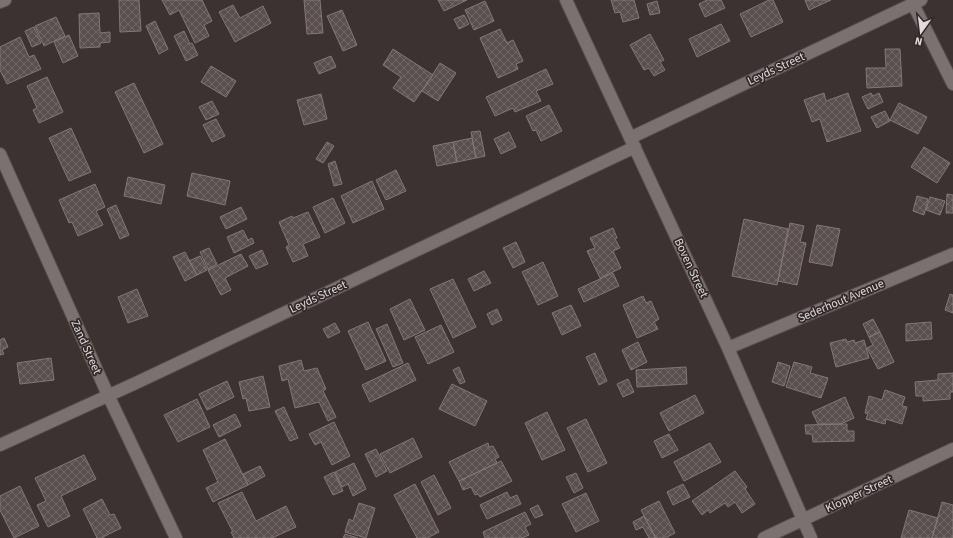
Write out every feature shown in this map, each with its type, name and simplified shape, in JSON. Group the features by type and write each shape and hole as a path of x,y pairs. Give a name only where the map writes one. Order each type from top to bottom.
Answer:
{"street":[{"path":"0,2 5,0"},
{"name":"Boven Street","path":"566,0 728,348 811,538"},
{"path":"917,2 953,84"},
{"name":"Leyds Street","path":"0,445 108,395 633,143 917,2"},
{"name":"Zand Street","path":"0,154 108,395 176,538"},
{"name":"Sederhout Avenue","path":"728,348 953,254"},
{"name":"Klopper Street","path":"764,538 953,449"}],"building":[{"path":"119,0 139,0 141,31 120,32"},
{"path":"162,0 202,0 212,21 204,25 209,36 195,43 179,10 170,15"},
{"path":"304,0 320,0 323,33 307,34"},
{"path":"438,0 467,0 444,11"},
{"path":"611,0 634,0 639,18 623,22 620,12 615,13"},
{"path":"707,0 721,0 725,8 705,17 699,4"},
{"path":"769,0 773,0 783,22 751,37 740,14"},
{"path":"805,0 831,0 809,10"},
{"path":"485,1 494,21 474,30 465,10"},
{"path":"657,1 660,13 650,15 647,4"},
{"path":"233,5 240,18 263,6 271,23 235,42 219,12"},
{"path":"342,10 357,45 343,51 327,16"},
{"path":"99,13 100,33 110,32 110,42 100,43 100,47 80,48 79,14"},
{"path":"464,15 469,24 459,29 454,19"},
{"path":"56,17 65,36 44,46 35,26"},
{"path":"155,21 168,49 159,54 146,26"},
{"path":"721,24 730,41 697,57 689,39"},
{"path":"34,27 41,43 32,47 25,31"},
{"path":"500,29 507,43 513,40 523,61 516,64 518,69 498,78 480,38"},
{"path":"184,31 190,44 192,43 198,55 186,61 174,36"},
{"path":"650,34 664,60 660,62 665,70 654,76 649,68 644,70 630,45"},
{"path":"69,35 78,56 63,63 54,42"},
{"path":"20,37 29,57 34,55 41,69 7,84 0,70 0,47"},
{"path":"393,49 433,75 414,102 393,88 401,77 383,65"},
{"path":"885,49 900,49 902,86 867,88 866,68 886,68"},
{"path":"331,56 336,67 319,74 314,63"},
{"path":"440,63 456,73 438,101 422,91"},
{"path":"211,66 236,81 226,97 201,82"},
{"path":"546,69 553,84 536,91 541,101 515,112 513,108 495,116 486,97"},
{"path":"47,77 63,112 39,123 33,110 37,108 27,86"},
{"path":"134,83 163,144 144,153 115,92"},
{"path":"824,93 826,101 848,93 861,131 827,142 820,119 812,122 804,100"},
{"path":"871,93 873,96 879,93 883,102 868,109 862,97"},
{"path":"321,94 327,119 304,125 297,100"},
{"path":"212,101 219,114 206,120 199,107"},
{"path":"899,103 927,117 918,134 890,120"},
{"path":"549,105 562,131 541,141 536,130 533,131 526,116"},
{"path":"885,111 890,121 877,128 871,117"},
{"path":"216,119 225,136 212,142 203,125"},
{"path":"71,128 91,172 69,181 49,138"},
{"path":"480,131 485,156 476,158 471,132"},
{"path":"509,132 516,147 501,154 494,139"},
{"path":"472,138 476,158 457,162 453,142"},
{"path":"327,142 334,146 323,163 316,159"},
{"path":"453,142 457,162 437,166 433,146"},
{"path":"924,147 950,163 937,183 911,167"},
{"path":"335,161 342,184 334,186 328,164"},
{"path":"396,170 406,191 386,200 376,180"},
{"path":"192,173 230,181 225,205 187,196"},
{"path":"128,177 165,185 161,204 124,196"},
{"path":"372,181 384,209 353,223 341,196"},
{"path":"95,184 105,207 96,211 103,225 78,236 72,222 69,223 59,200"},
{"path":"947,194 953,195 953,213 946,213"},
{"path":"917,196 928,199 924,215 913,211"},
{"path":"930,197 945,201 940,215 926,210"},
{"path":"333,198 345,223 325,233 313,207"},
{"path":"116,205 129,235 120,239 107,209"},
{"path":"241,207 247,219 226,229 220,217"},
{"path":"308,212 320,237 303,244 308,256 293,262 286,247 289,245 279,222 292,216 293,218"},
{"path":"744,219 788,229 777,285 732,276"},
{"path":"790,223 804,226 800,242 806,243 797,285 778,281"},
{"path":"817,225 840,229 832,266 809,262"},
{"path":"613,228 617,238 615,239 620,248 613,251 621,268 600,278 587,251 595,248 590,238"},
{"path":"243,230 248,240 252,238 254,243 234,253 227,237"},
{"path":"516,242 525,262 513,268 503,248"},
{"path":"209,248 217,264 208,269 200,252"},
{"path":"262,250 268,264 256,269 249,256"},
{"path":"185,252 197,275 185,281 173,257"},
{"path":"241,254 248,266 225,278 231,290 221,295 208,270"},
{"path":"200,256 207,270 197,275 189,261"},
{"path":"543,262 558,296 538,305 522,272"},
{"path":"484,271 491,283 474,291 468,279"},
{"path":"613,273 619,286 584,302 578,289"},
{"path":"453,279 476,327 453,338 430,289"},
{"path":"137,289 148,316 128,323 118,297"},
{"path":"950,294 953,295 953,313 945,310"},
{"path":"643,296 646,303 651,301 659,319 654,322 658,329 637,338 623,305"},
{"path":"410,299 425,330 404,340 390,309"},
{"path":"571,305 581,326 562,335 552,313"},
{"path":"497,309 502,320 492,325 487,314"},
{"path":"873,319 880,332 869,337 863,324"},
{"path":"368,322 386,361 366,370 348,331"},
{"path":"931,322 932,339 906,341 906,324"},
{"path":"335,323 340,332 328,338 323,329"},
{"path":"387,324 403,363 393,367 376,329"},
{"path":"441,325 454,352 428,364 415,337"},
{"path":"880,332 894,362 878,369 867,348 873,345 869,337"},
{"path":"4,338 8,347 2,350 4,354 0,355 0,340"},
{"path":"846,339 847,342 854,340 855,343 864,340 869,358 836,367 830,343"},
{"path":"638,342 647,362 631,370 622,350"},
{"path":"595,353 607,381 599,385 586,357"},
{"path":"51,358 54,380 20,384 17,363"},
{"path":"301,360 304,371 317,368 326,389 323,391 336,417 328,421 319,402 295,408 288,379 282,381 279,366"},
{"path":"778,362 790,366 784,386 772,382"},
{"path":"794,362 812,367 810,373 828,378 821,398 786,387"},
{"path":"408,363 416,380 370,402 362,385"},
{"path":"459,367 465,382 460,384 453,370"},
{"path":"686,367 687,384 637,387 636,370"},
{"path":"953,373 953,392 950,392 950,399 923,401 923,396 916,396 915,382 938,380 938,374"},
{"path":"263,376 270,407 249,411 246,398 243,399 239,382"},
{"path":"628,379 634,392 623,397 617,384"},
{"path":"227,381 234,397 207,410 199,394"},
{"path":"452,384 487,401 475,426 439,409"},
{"path":"885,390 905,397 902,406 907,407 902,424 886,419 885,424 866,419 868,414 865,413 869,396 882,400"},
{"path":"695,395 704,413 669,431 660,413"},
{"path":"845,397 854,418 841,424 818,424 812,412"},
{"path":"197,399 210,427 178,442 164,415"},
{"path":"284,407 298,438 290,441 275,411"},
{"path":"547,412 565,450 542,460 525,423"},
{"path":"235,414 241,426 219,437 213,425"},
{"path":"586,419 607,463 588,472 567,428"},
{"path":"334,422 350,456 332,465 321,442 315,445 309,434"},
{"path":"847,424 847,431 854,431 854,441 813,442 812,434 806,434 805,425"},
{"path":"669,434 678,450 662,458 654,441"},
{"path":"413,438 422,457 390,473 380,454"},
{"path":"225,439 248,485 213,502 206,488 218,482 203,450"},
{"path":"488,443 489,447 493,446 499,457 495,459 497,463 459,481 449,462"},
{"path":"710,443 721,462 684,481 674,462"},
{"path":"376,449 387,471 376,477 365,454"},
{"path":"84,455 96,479 61,496 70,516 48,527 37,505 46,501 35,478"},
{"path":"501,461 512,481 480,497 478,494 475,495 471,487 463,490 459,481"},
{"path":"354,463 366,489 353,496 348,484 342,487 335,472"},
{"path":"260,466 265,476 248,485 243,474"},
{"path":"735,471 747,487 745,489 755,504 742,513 735,502 728,507 725,503 710,513 708,510 702,515 692,501"},
{"path":"334,472 343,491 333,495 324,477"},
{"path":"576,473 583,488 574,493 566,477"},
{"path":"434,475 451,508 438,515 421,482"},
{"path":"415,484 439,532 427,538 417,538 394,495"},
{"path":"683,484 690,497 673,505 667,492"},
{"path":"20,486 39,526 14,538 0,510 0,496"},
{"path":"242,492 256,521 286,506 296,527 272,538 234,538 231,532 233,532 218,503"},
{"path":"507,492 510,498 517,495 521,504 487,519 480,505"},
{"path":"586,493 599,521 576,532 562,504"},
{"path":"102,499 110,515 114,514 121,528 101,538 97,538 83,509"},
{"path":"659,501 675,533 665,538 656,538 641,510"},
{"path":"942,502 953,505 953,538 932,538"},
{"path":"359,503 375,508 366,538 345,532 349,519 353,521"},
{"path":"538,505 543,515 535,518 530,509"},
{"path":"909,510 938,518 932,538 901,538"},
{"path":"525,512 531,524 525,527 529,535 522,538 485,538 483,532"},
{"path":"644,516 655,537 654,538 649,538 643,527 636,530 633,522"},
{"path":"345,534 358,538 343,538"}]}
